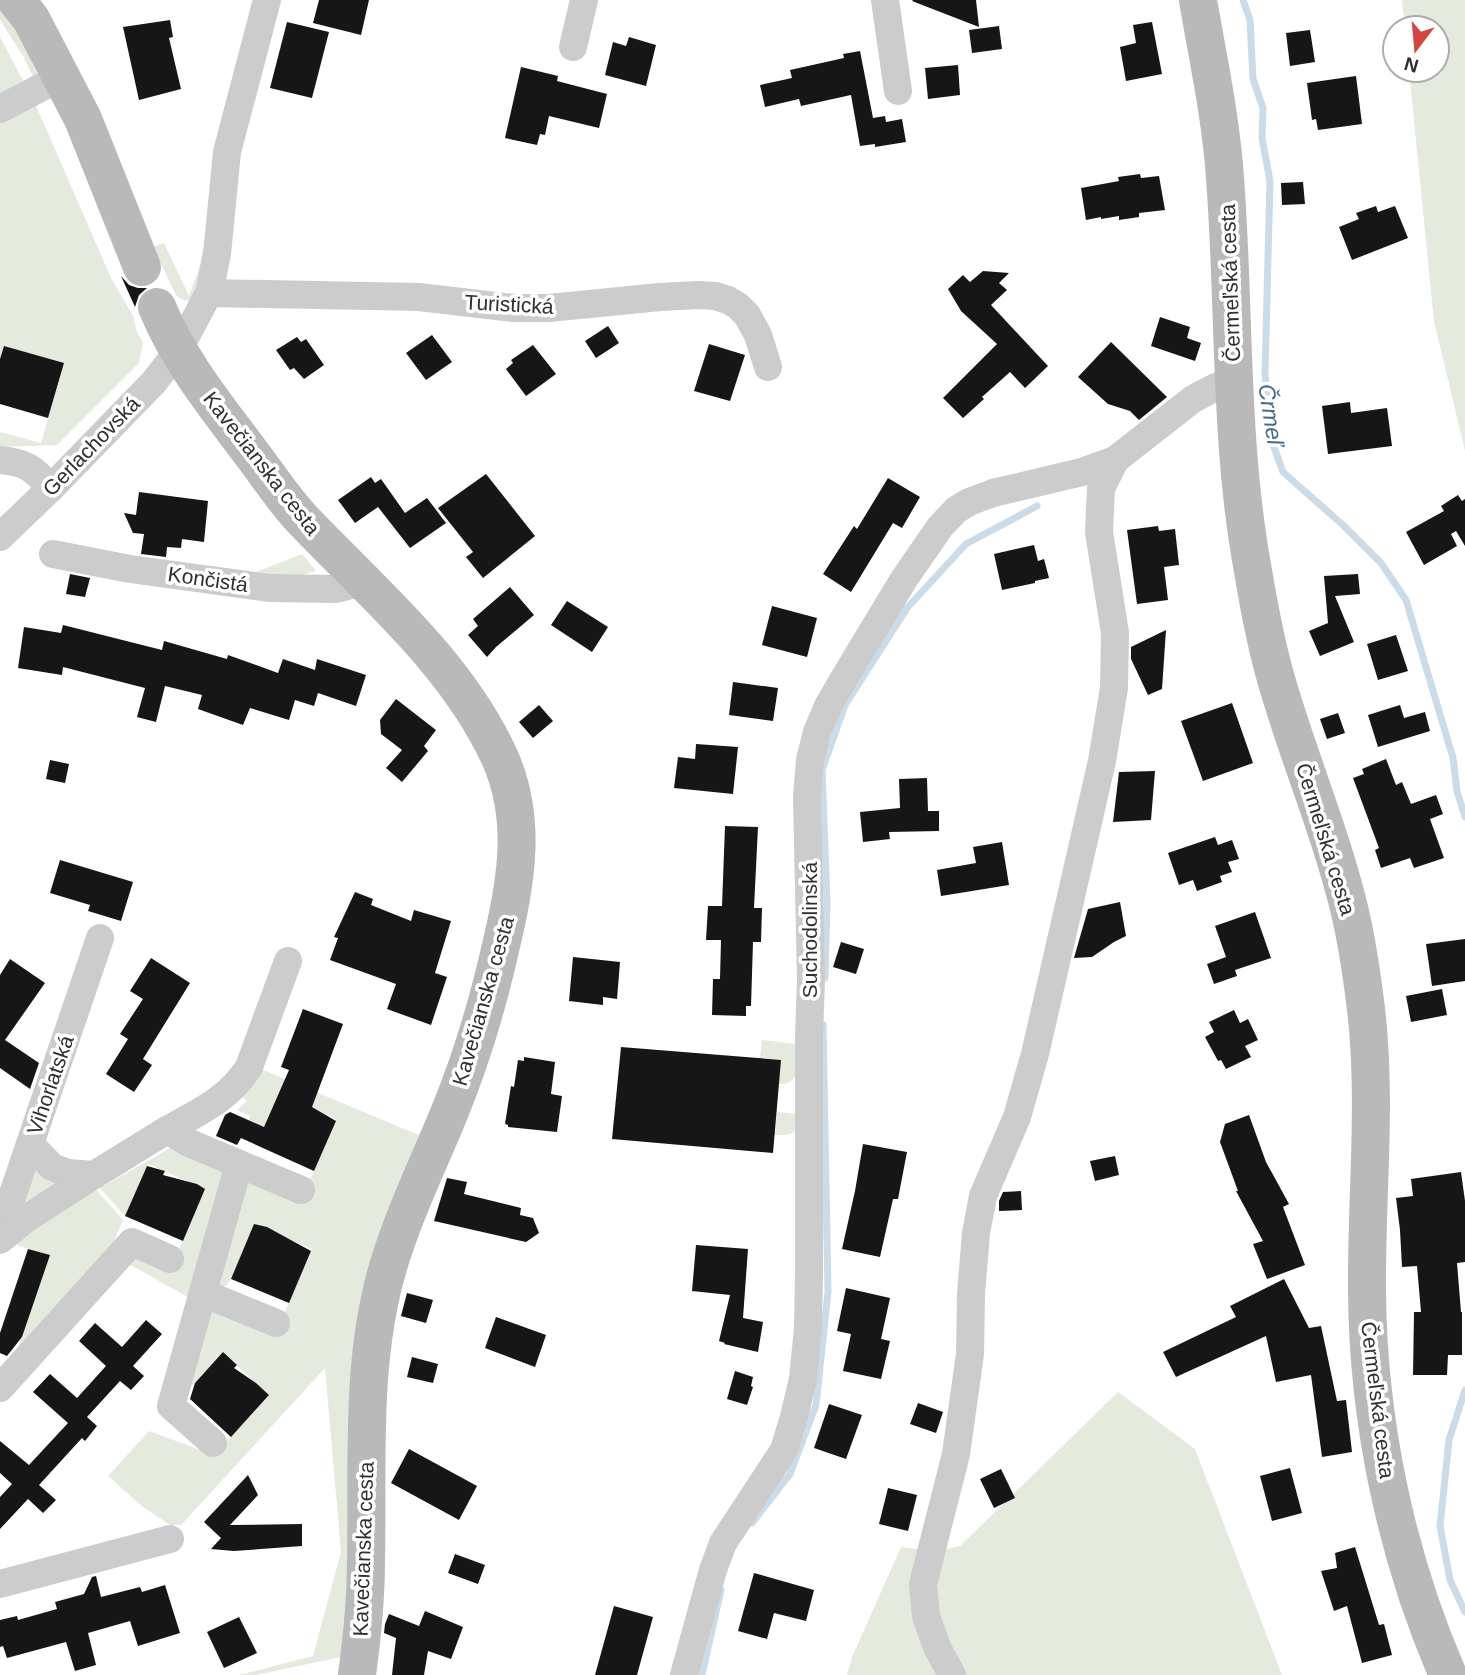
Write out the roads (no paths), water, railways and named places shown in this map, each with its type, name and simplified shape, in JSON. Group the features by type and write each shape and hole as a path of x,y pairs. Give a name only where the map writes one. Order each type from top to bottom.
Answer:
{"street":[{"path":"16,0 31,19 83,119 142,267"},
{"path":"178,351 209,293 217,254 227,152 267,0"},
{"path":"573,47 584,0"},
{"path":"885,0 898,91"},
{"name":"Čermeľská cesta","path":"1198,0 1225,173 1238,470 1251,565 1276,679 1337,864 1349,909 1366,1010 1372,1118 1367,1218 1368,1338 1382,1450 1405,1558 1421,1609 1447,1675"},
{"path":"0,109 61,77"},
{"name":"Turistická","path":"209,293 419,297 514,308 550,308 660,297 715,296 738,306 747,315 758,335 768,367"},
{"name":"Kavečianska cesta","path":"157,307 178,351 201,387 298,515 436,658 479,721 499,757 509,782 516,813 514,885 494,977 451,1108 388,1266 376,1318 370,1369 366,1449 366,1565 357,1675"},
{"name":"Gerlachovská","path":"0,537 154,382 178,351"},
{"name":"Suchodolinská","path":"684,1675 723,1543 784,1450 803,1379 809,1274 811,979 807,797 810,760 817,732 828,706 904,579 947,518 970,502 993,493 1082,472 1115,460 1193,399 1233,382"},
{"path":"0,460 31,468 51,488"},
{"path":"951,1675 926,1616 923,1584 957,1454 970,1354 976,1233 983,1196 1017,1117 1035,1054 1104,749 1114,688 1115,633 1098,532 1101,489 1115,460"},
{"name":"Končistá","path":"53,554 130,569 269,588 336,589 363,582"},
{"name":"Vihorlatská","path":"0,1232 100,938"},
{"path":"0,1240 27,1218 235,1087 249,1067 288,961"},
{"path":"167,1130 187,1142 301,1190"},
{"path":"30,1144 52,1167 68,1173 94,1175"},
{"path":"213,1443 171,1406 239,1164"},
{"path":"0,1388 132,1242 170,1259"},
{"path":"202,1293 276,1322"},
{"path":"0,1584 170,1539"}],"waterway":[{"name":"Črmeľ","path":"1243,0 1250,20 1253,79 1263,108 1262,138 1270,181 1265,373 1271,439 1283,472 1381,563 1406,600 1453,758 1457,791 1465,817"},
{"path":"825,978 827,902 822,770 845,705 907,608 966,544 1037,506"},
{"path":"752,1523 790,1474 816,1405 828,1292 823,1025"},
{"name":"Črmeľ","path":"1465,1390 1449,1440 1440,1526 1450,1580 1465,1612"},
{"path":"702,1675 721,1590"}]}
